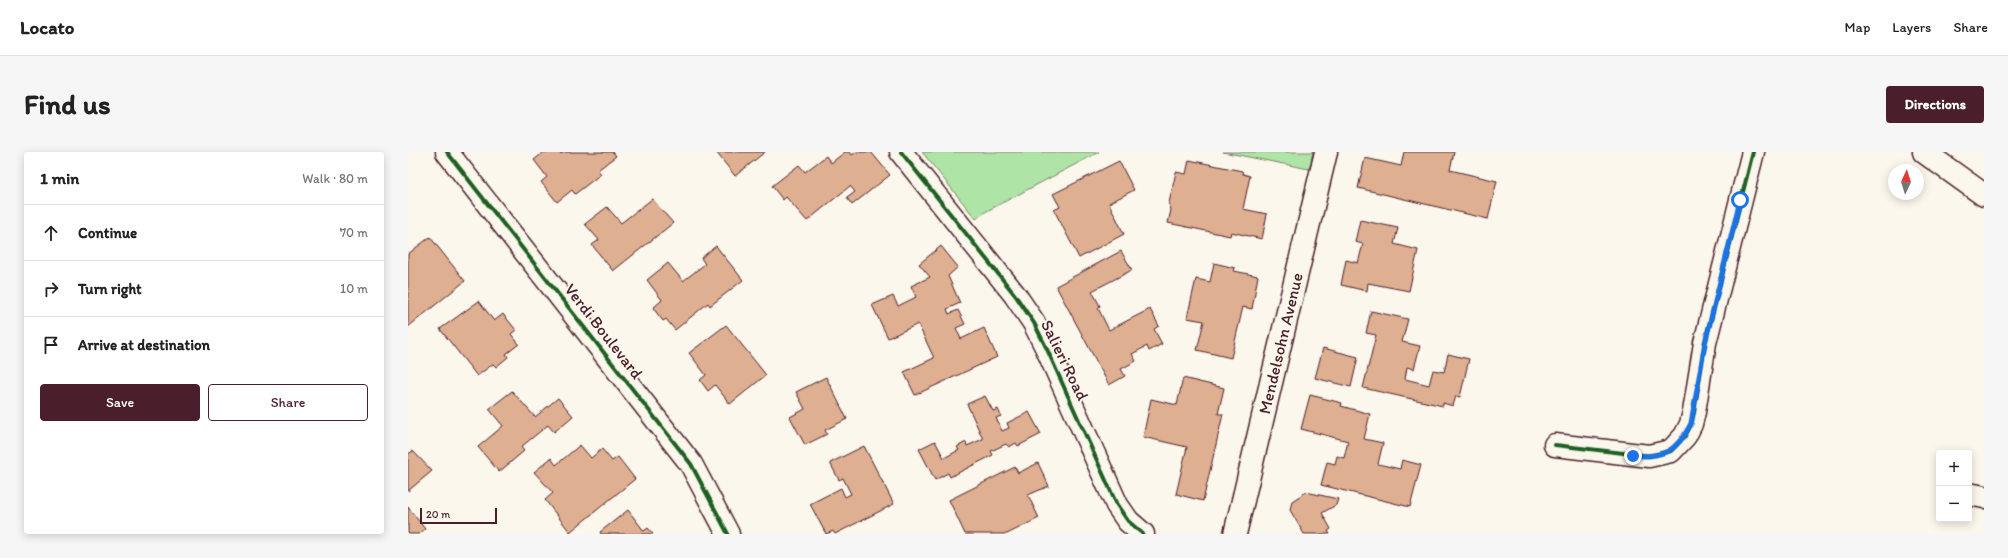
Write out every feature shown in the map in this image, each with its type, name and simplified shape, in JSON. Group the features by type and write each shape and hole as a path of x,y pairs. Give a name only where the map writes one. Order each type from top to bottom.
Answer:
{"street":[{"name":"Verdi Boulevard","path":"447,152 691,464 728,534"},
{"name":"Salieri Road","path":"901,152 1014,295 1034,323 1117,504 1128,521 1143,534"},
{"name":"Mendelsohn Avenue","path":"1235,534 1326,152"},
{"path":"1555,445 1649,456 1671,451 1685,436 1691,424 1694,412 1705,343 1753,152"},
{"path":"1924,152 1984,195"},
{"path":"1972,495 1984,498"}],"green space":[{"path":"922,152 1099,152 985,212 976,219"},
{"path":"1223,152 1313,152 1309,169"}],"building":[{"path":"544,152 560,152 561,154 564,152 613,152 616,156 598,170 601,174 575,194 572,190 557,202 541,182 547,177 534,160"},
{"path":"716,152 765,152 735,176"},
{"path":"845,152 850,152 852,155 856,152 871,152 890,175 852,205 847,198 855,192 850,186 807,221 786,197 783,200 772,186 799,165 805,172 826,156 831,163"},
{"path":"1404,152 1454,152 1450,170 1497,181 1488,219 1358,188 1365,158 1401,166"},
{"path":"1189,160 1242,171 1243,174 1250,176 1243,209 1267,214 1262,239 1231,232 1230,236 1168,223 1171,210 1169,203 1176,172 1186,174"},
{"path":"1119,161 1134,190 1109,203 1124,234 1079,258 1054,210 1060,207 1053,194"},
{"path":"652,199 673,223 613,271 592,245 599,240 585,224 607,207 621,223"},
{"path":"1360,220 1398,228 1394,244 1418,250 1409,291 1368,283 1367,291 1341,285 1346,260 1358,263 1363,244 1355,242"},
{"path":"430,237 465,281 408,327 408,254"},
{"path":"716,246 743,280 710,306 708,303 675,330 666,319 663,321 653,308 662,300 647,280 668,263 683,281 705,264 701,258"},
{"path":"941,246 958,267 948,276 960,303 947,309 949,314 958,310 965,324 956,328 961,339 984,328 997,357 915,395 904,372 934,358 918,324 888,338 872,305 893,296 898,306 916,297 911,286 930,277 919,264"},
{"path":"1121,251 1132,270 1092,291 1100,306 1098,308 1109,330 1150,309 1159,326 1154,329 1162,344 1149,351 1147,346 1132,354 1136,361 1121,369 1125,376 1109,385 1056,286"},
{"path":"1214,263 1235,268 1234,271 1258,276 1252,309 1243,307 1231,358 1197,350 1204,321 1187,318 1196,279 1210,282"},
{"path":"479,301 494,321 503,314 516,330 511,334 519,344 506,354 508,357 496,367 493,364 477,376 440,329"},
{"path":"1371,311 1408,319 1402,342 1420,346 1414,369 1407,367 1405,379 1429,385 1433,370 1444,372 1448,354 1469,359 1460,397 1456,396 1453,406 1443,403 1443,406 1363,388 1376,335 1366,333"},
{"path":"726,325 766,375 730,404 715,385 708,391 700,380 706,375 689,353"},
{"path":"1323,348 1358,357 1351,387 1315,378"},
{"path":"826,377 847,419 825,430 827,434 805,445 790,417 805,409 796,392"},
{"path":"1183,378 1224,388 1218,414 1223,414 1203,501 1176,494 1187,447 1143,437 1151,399 1177,405"},
{"path":"512,391 535,417 558,398 573,416 554,432 548,425 521,447 524,451 499,472 478,447 503,426 489,409"},
{"path":"1310,395 1342,403 1341,406 1370,414 1364,439 1383,443 1378,464 1400,469 1402,460 1421,465 1410,507 1321,485 1327,462 1335,464 1337,456 1344,458 1348,441 1301,429"},
{"path":"985,396 993,411 998,409 1001,416 996,418 1002,431 1009,428 1007,423 1029,412 1041,434 1018,446 1016,443 1009,447 1006,444 991,451 993,455 950,477 948,473 935,480 919,449 935,441 944,458 959,450 957,447 966,442 967,446 983,439 967,404"},
{"path":"580,445 591,458 602,449 612,461 618,457 635,479 570,532 545,500 553,493 534,472 551,458 556,465"},
{"path":"864,446 894,504 835,534 833,531 826,534 810,504 841,488 845,497 851,494 843,478 839,480 830,463"},
{"path":"413,451 432,471 408,491 408,454"},
{"path":"1038,463 1049,486 1028,495 1039,518 1007,534 965,534 949,500 1015,467 1018,473"},
{"path":"1306,492 1338,499 1336,505 1322,513 1331,529 1328,531 1330,534 1304,534 1290,510 1292,501"},
{"path":"408,507 425,529 419,534 408,534"},
{"path":"628,510 644,531 648,528 653,534 601,534 600,532"}],"cycle path":[{"path":"447,152 691,464 728,534"},
{"path":"901,152 1015,295 1034,323 1117,505 1128,521 1143,534"},
{"path":"1555,445 1649,456 1671,451 1685,436 1691,424 1694,412 1705,343 1753,152"}],"route":[{"path":"1633,456 1661,455 1671,451 1685,436 1691,424 1705,343 1721,283 1740,200"}]}
